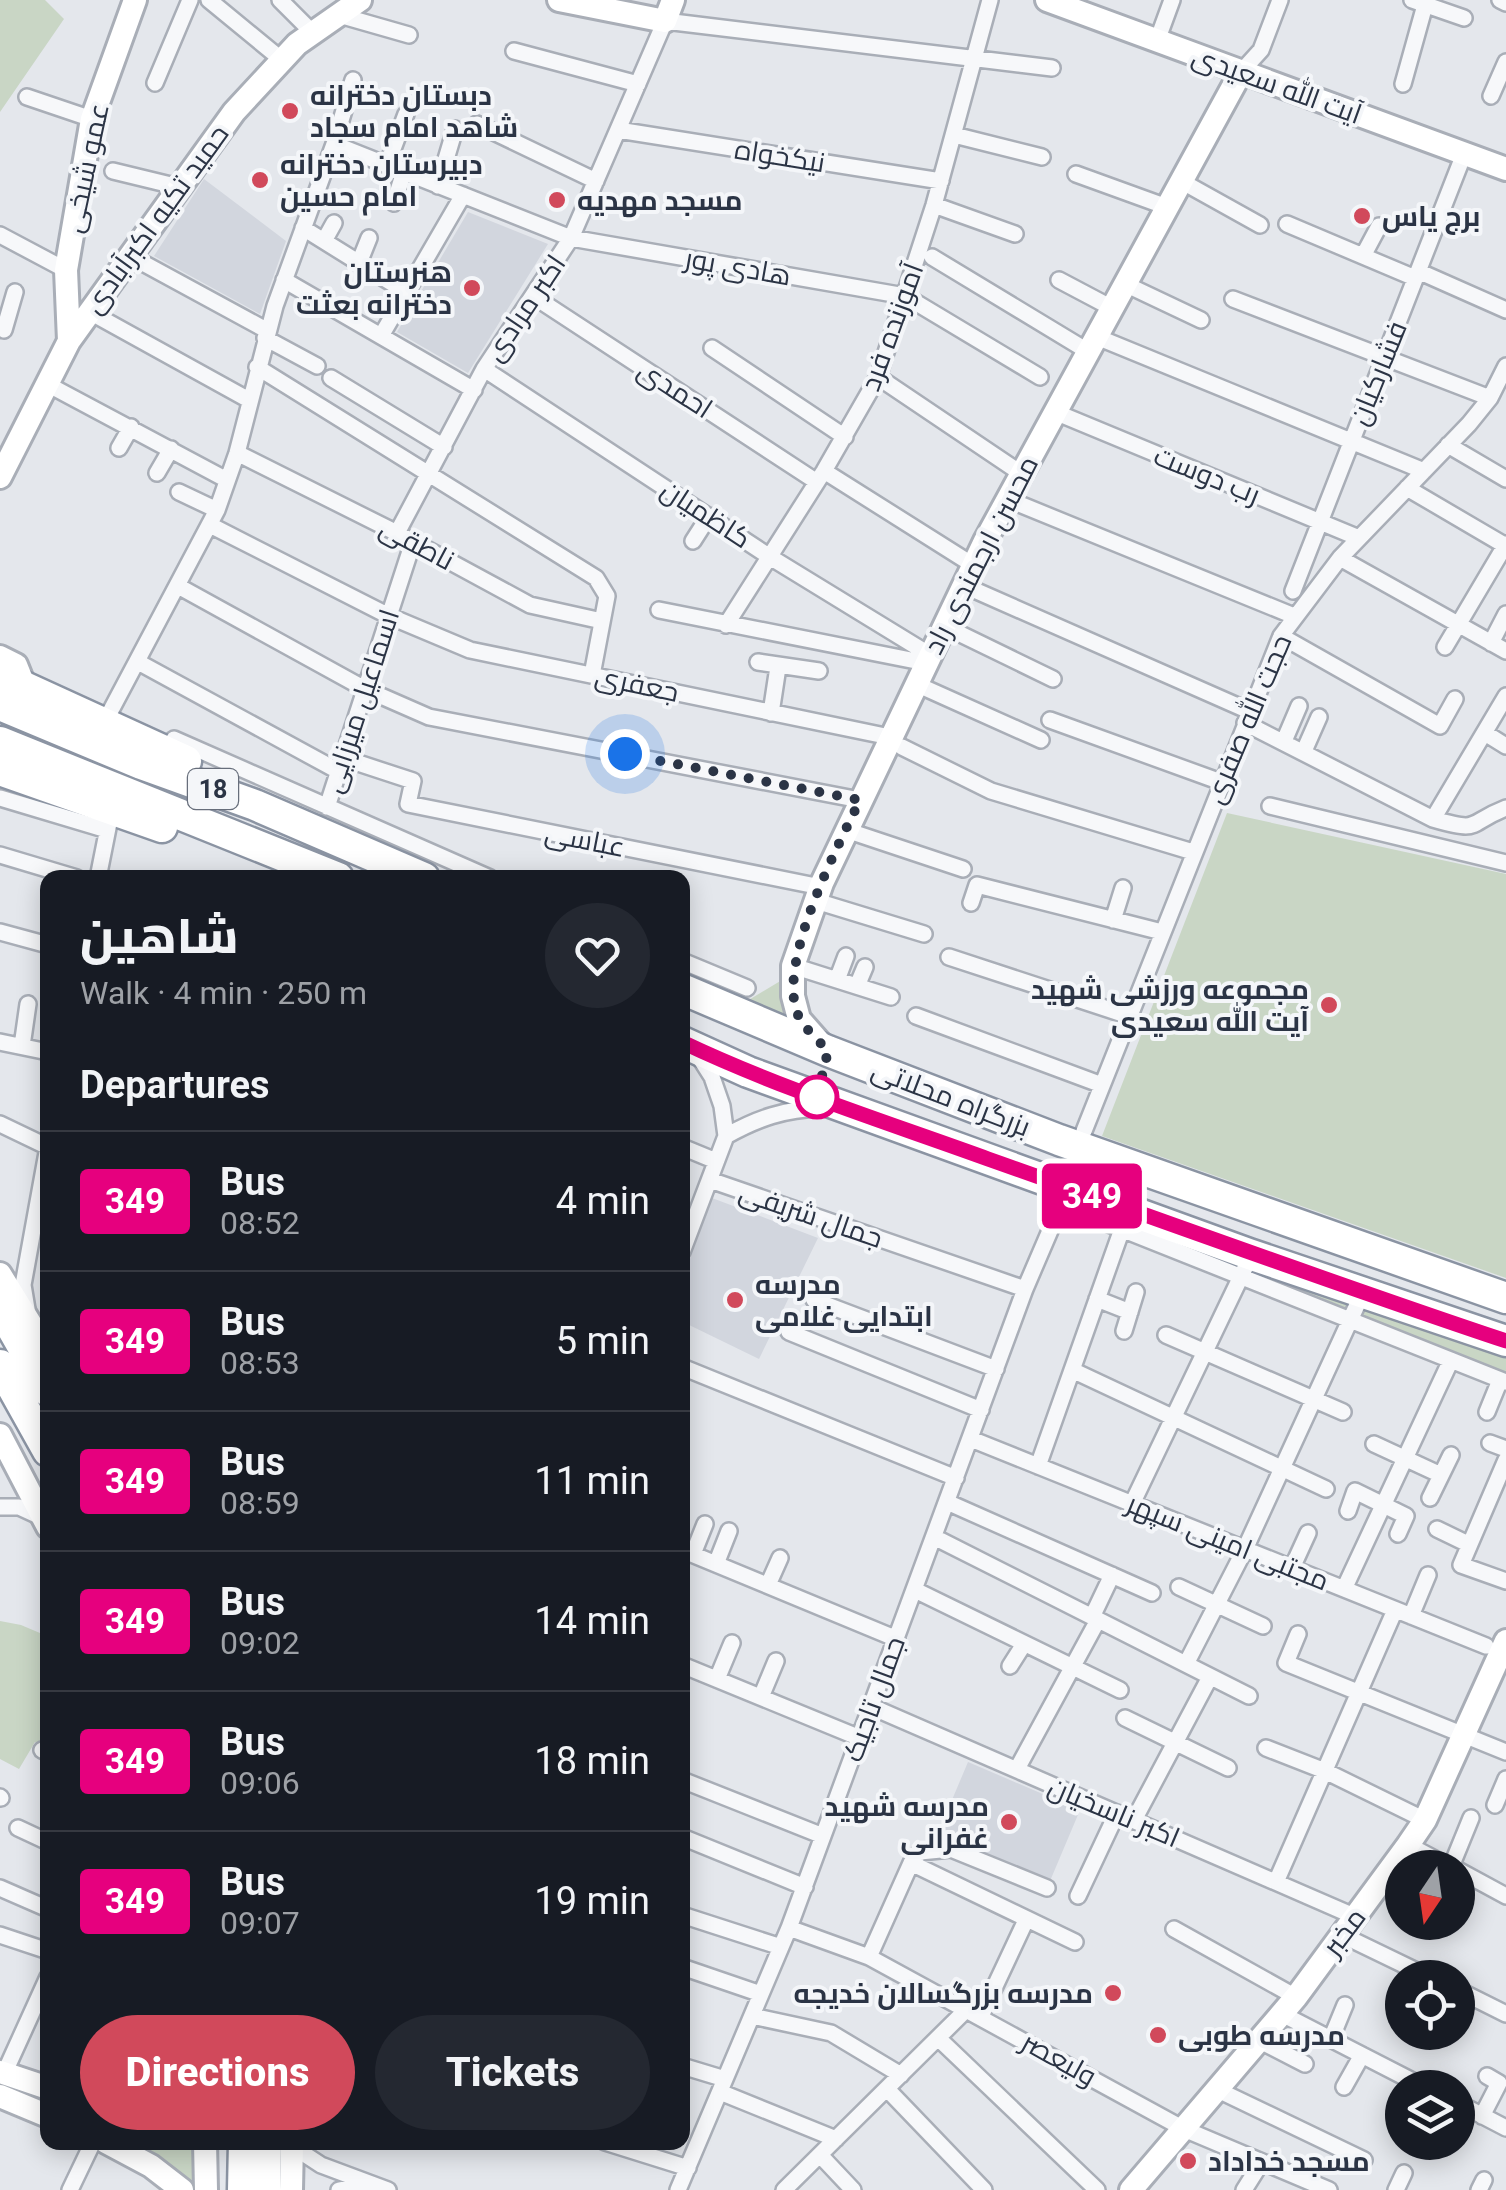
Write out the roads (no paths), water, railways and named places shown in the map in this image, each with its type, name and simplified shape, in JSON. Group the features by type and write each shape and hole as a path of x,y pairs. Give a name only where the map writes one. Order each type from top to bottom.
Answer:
{"highway":[{"path":"9,690 102,714 212,773 256,805"},
{"name":"18","path":"9,690 141,764 256,805 406,870"},
{"name":"18","path":"0,742 320,870"},
{"path":"0,770 109,820 290,857"},
{"name":"بزرگراه محلاتی","path":"690,992 828,1051 1059,1140 1505,1297"},
{"name":"بزرگراه محلاتی","path":"690,1045 748,1072 1356,1306 1506,1340"},
{"path":"0,1308 40,1377"},
{"path":"0,1365 40,1437"},
{"path":"242,2190 244,2150"},
{"path":"265,2190 281,2150"}],"main road":[{"name":"عمو شیخی","path":"68,341 66,270 92,119 136,0"},
{"name":"حمید تکیه اکبرآبادی","path":"0,477 6,447 47,384 68,341 234,112 282,60 360,0"},
{"path":"559,0 669,11"},
{"name":"آیت الله سعیدی","path":"1047,0 1464,154 1504,162"},
{"name":"محسن ارجمندی راد","path":"828,1051 799,1019 792,996 793,966 818,894 860,800 896,742 924,667 968,575 1242,72"},
{"path":"0,657 16,665 9,690"},
{"path":"0,1274 40,1339"},
{"path":"0,1434 40,1512"},
{"name":"مخبر","path":"1131,2190 1289,2005 1408,1846 1425,1820 1464,1733 1496,1644"},
{"path":"1,2081 40,2087"},
{"path":"1,2081 40,2110"},
{"path":"122,2150 166,2175 182,2190"},
{"path":"205,2150 206,2190"},
{"path":"284,2150 291,2190"}],"street":[{"path":"155,83 190,0"},
{"path":"209,0 282,60"},
{"path":"280,0 313,33"},
{"name":"آموزنده فرد","path":"726,625 878,378 941,182 990,0"},
{"path":"1158,41 1172,0"},
{"path":"1242,72 1261,50 1280,0"},
{"path":"1403,84 1418,2 1464,18"},
{"path":"669,11 1052,68"},
{"name":"اکبر مرادی","path":"398,533 484,369 572,238 669,11"},
{"path":"339,15 409,35"},
{"path":"514,52 638,84"},
{"path":"1491,96 1506,62"},
{"path":"102,714 138,662 214,518 236,453 266,334 353,80"},
{"path":"27,97 92,119"},
{"path":"387,165 406,114"},
{"path":"477,124 596,181"},
{"path":"438,186 455,129"},
{"name":"نیکخواه","path":"618,130 941,182"},
{"path":"954,135 1042,157"},
{"name":"هادی پور","path":"334,144 572,238 905,296"},
{"name":"فشارکیان","path":"1293,591 1464,154"},
{"path":"113,171 179,187"},
{"path":"394,203 404,172"},
{"path":"1076,174 1167,207"},
{"path":"1182,180 1260,225"},
{"path":"381,336 462,195"},
{"path":"934,205 1014,234"},
{"path":"324,241 334,223"},
{"path":"1287,224 1506,310"},
{"path":"1363,256 1379,226"},
{"path":"303,228 406,292"},
{"path":"0,235 66,270"},
{"path":"359,263 370,238"},
{"path":"130,256 317,366"},
{"path":"932,257 1093,344 1424,472"},
{"path":"284,280 474,390"},
{"path":"1059,280 1112,308"},
{"path":"1125,284 1201,320"},
{"path":"7,332 16,292"},
{"name":"احمدی","path":"533,296 821,476 968,575 1247,717 1284,741 1433,819"},
{"path":"905,296 1040,377"},
{"path":"1233,299 1384,358 1497,390"},
{"path":"88,311 249,400"},
{"path":"712,348 844,437"},
{"name":"حجت الله صفری","path":"1084,1131 1281,636 1340,558 1497,390 1506,366"},
{"path":"257,367 596,578 606,596 592,675"},
{"name":"کاظمیان","path":"484,369 770,556 924,667"},
{"path":"331,378 444,446"},
{"path":"878,378 1022,474"},
{"path":"47,384 227,480"},
{"name":"رب دوست","path":"1055,412 1359,538"},
{"path":"119,448 130,427"},
{"path":"1448,445 1506,479"},
{"path":"157,473 171,450"},
{"name":"ناطقی","path":"236,453 398,533 530,605 602,622"},
{"path":"1407,488 1506,545 1445,646"},
{"name":"جعفری","path":"179,492 214,518 389,616 470,650 896,742 992,792 1193,852"},
{"path":"1008,500 1294,616"},
{"path":"694,542 709,516"},
{"name":"اسماعیل میرزایی","path":"102,714 327,807 414,542"},
{"path":"1340,558 1506,651"},
{"path":"178,586 365,689 429,716 860,800"},
{"path":"658,610 924,667 1041,740"},
{"path":"1491,643 1506,614"},
{"path":"944,626 1052,680"},
{"path":"1281,636 1440,726 1454,700"},
{"path":"138,662 340,765"},
{"path":"758,662 819,671"},
{"path":"771,712 778,666"},
{"path":"1506,696 1433,819 1465,828 1476,826 1506,808"},
{"path":"1284,741 1299,706"},
{"path":"1304,751 1319,717"},
{"path":"1050,720 1221,782"},
{"path":"1485,733 1506,746"},
{"name":"عباسی","path":"340,765 413,781 408,804 818,894 924,934"},
{"path":"0,798 109,820 100,870"},
{"path":"1270,806 1506,863"},
{"path":"327,807 472,870"},
{"path":"846,830 963,869"},
{"path":"0,855 50,870"},
{"path":"970,903 977,885 1162,932"},
{"path":"1113,920 1122,888"},
{"path":"0,932 40,944"},
{"path":"837,980 846,956"},
{"path":"949,957 1130,1016"},
{"path":"690,964 747,988"},
{"path":"793,966 891,997"},
{"path":"858,986 865,967"},
{"path":"22,1046 28,1004"},
{"path":"916,1016 1102,1085"},
{"path":"0,1042 40,1050"},
{"path":"690,1047 712,1078 722,1106 726,1136 690,1231"},
{"path":"726,1136 756,1118 785,1110 845,1108"},
{"path":"0,1124 40,1143"},
{"path":"690,1150 716,1161"},
{"name":"جمال شریفی","path":"710,1180 1025,1290"},
{"path":"30,1322 23,1285 40,1191"},
{"name":"جمال تاجیک","path":"678,2190 789,1928 1025,1290 1061,1205 1122,1229"},
{"path":"1038,1466 1122,1229 1246,1266 1132,1504"},
{"path":"1124,1331 1136,1292"},
{"path":"1097,1299 1130,1312"},
{"path":"814,1300 996,1369"},
{"path":"1186,1664 1316,1400 1356,1306 1451,1360 1503,1381 1486,1412"},
{"path":"789,1332 981,1410"},
{"path":"1166,1335 1343,1412"},
{"path":"1344,1589 1451,1360"},
{"path":"690,1370 956,1478"},
{"path":"1072,1370 1326,1489"},
{"path":"1090,1400 1098,1382"},
{"name":"مجتبی امینی سپهر","path":"970,1439 1403,1613 1496,1644"},
{"path":"1374,1444 1441,1475"},
{"path":"1430,1498 1452,1455"},
{"path":"1506,1460 1461,1564 1506,1581"},
{"path":"1348,1511 1354,1491 1384,1504 1406,1516 1398,1534"},
{"path":"947,1502 1152,1593"},
{"path":"0,1507 19,1506 40,1519"},
{"path":"690,1549 705,1524"},
{"path":"1437,1529 1468,1544"},
{"path":"716,1564 729,1532"},
{"path":"1292,1568 1308,1532"},
{"path":"934,1538 1249,1696"},
{"path":"690,1553 897,1639"},
{"path":"768,1585 780,1558"},
{"path":"1017,1769 1073,1669 1112,1575"},
{"path":"1276,1882 1360,1691 1428,1575"},
{"path":"1179,1587 1262,1626"},
{"path":"915,1590 1120,1690"},
{"path":"1298,1634 1286,1663 1506,1752"},
{"path":"717,1679 732,1643"},
{"path":"1010,1666 1024,1644"},
{"path":"761,1697 776,1661"},
{"path":"690,1668 860,1738"},
{"path":"1134,1820 1210,1676"},
{"name":"اکبر ناسخیان","path":"872,1706 1276,1882 1402,1960"},
{"path":"1125,1718 1228,1768"},
{"path":"1266,1748 1425,1820"},
{"path":"1494,1805 1506,1779"},
{"path":"690,1783 824,1836"},
{"path":"1078,1896 1117,1813"},
{"path":"1460,1850 1471,1818"},
{"path":"18,1828 40,1838"},
{"path":"690,1840 804,1887"},
{"path":"1408,1846 1416,1850"},
{"path":"869,1956 911,1863 920,1852 951,1848 1047,1888"},
{"path":"911,1863 1075,1942"},
{"path":"1475,1879 1506,1896"},
{"path":"0,1888 40,1906"},
{"path":"690,1918 781,1947"},
{"path":"784,2190 938,2038 974,2012 1026,1920"},
{"name":"ولیعصر","path":"789,1928 869,1956 1184,2129 1329,2190"},
{"path":"1174,1929 1289,2005 1331,2039 1392,2070"},
{"path":"0,1935 40,1949"},
{"path":"690,1970 761,1994"},
{"path":"1475,1998 1502,2012 1506,1994"},
{"path":"1,2081 40,1995"},
{"path":"1331,2039 1345,2005"},
{"path":"752,2016 831,2034 901,2075"},
{"path":"938,2038 1097,2190"},
{"path":"1260,2041 1305,2064"},
{"path":"1344,2087 1362,2054"},
{"path":"690,2070 836,2139"},
{"path":"1482,2116 1499,2084 1487,2076"},
{"path":"887,2088 984,2190"},
{"path":"1218,2090 1364,2160"},
{"path":"1475,2112 1506,2128"},
{"path":"70,2190 106,2150"},
{"path":"294,2150 321,2165 388,2190"},
{"path":"631,2150 688,2168"},
{"path":"820,2155 853,2190"},
{"path":"1244,2190 1262,2163"},
{"path":"1396,2190 1404,2173"},
{"path":"339,2190 370,2184"}],"place":[{"name":"دبستان دخترانه شاهد امام سجاد","path":"290,111"},
{"name":"دبیرستان دخترانه امام حسین","path":"260,180"},
{"name":"مسجد مهدیه","path":"557,200"},
{"name":"برج یاس","path":"1362,216"},
{"name":"هنرستان دخترانه بعثت","path":"472,288"},
{"name":"مجموعه ورزشی شهید آیت‌ الله سعیدی","path":"1329,1005"},
{"name":"مدرسه ابتدایی غلامی","path":"735,1300"},
{"name":"مدرسه شهید غفرانی","path":"1009,1822"},
{"name":"مدرسه بزرگسالان خدیجه","path":"1113,1993"},
{"name":"مدرسه طوبی","path":"1158,2035"},
{"name":"مسجد خداداد","path":"1188,2161"}]}
